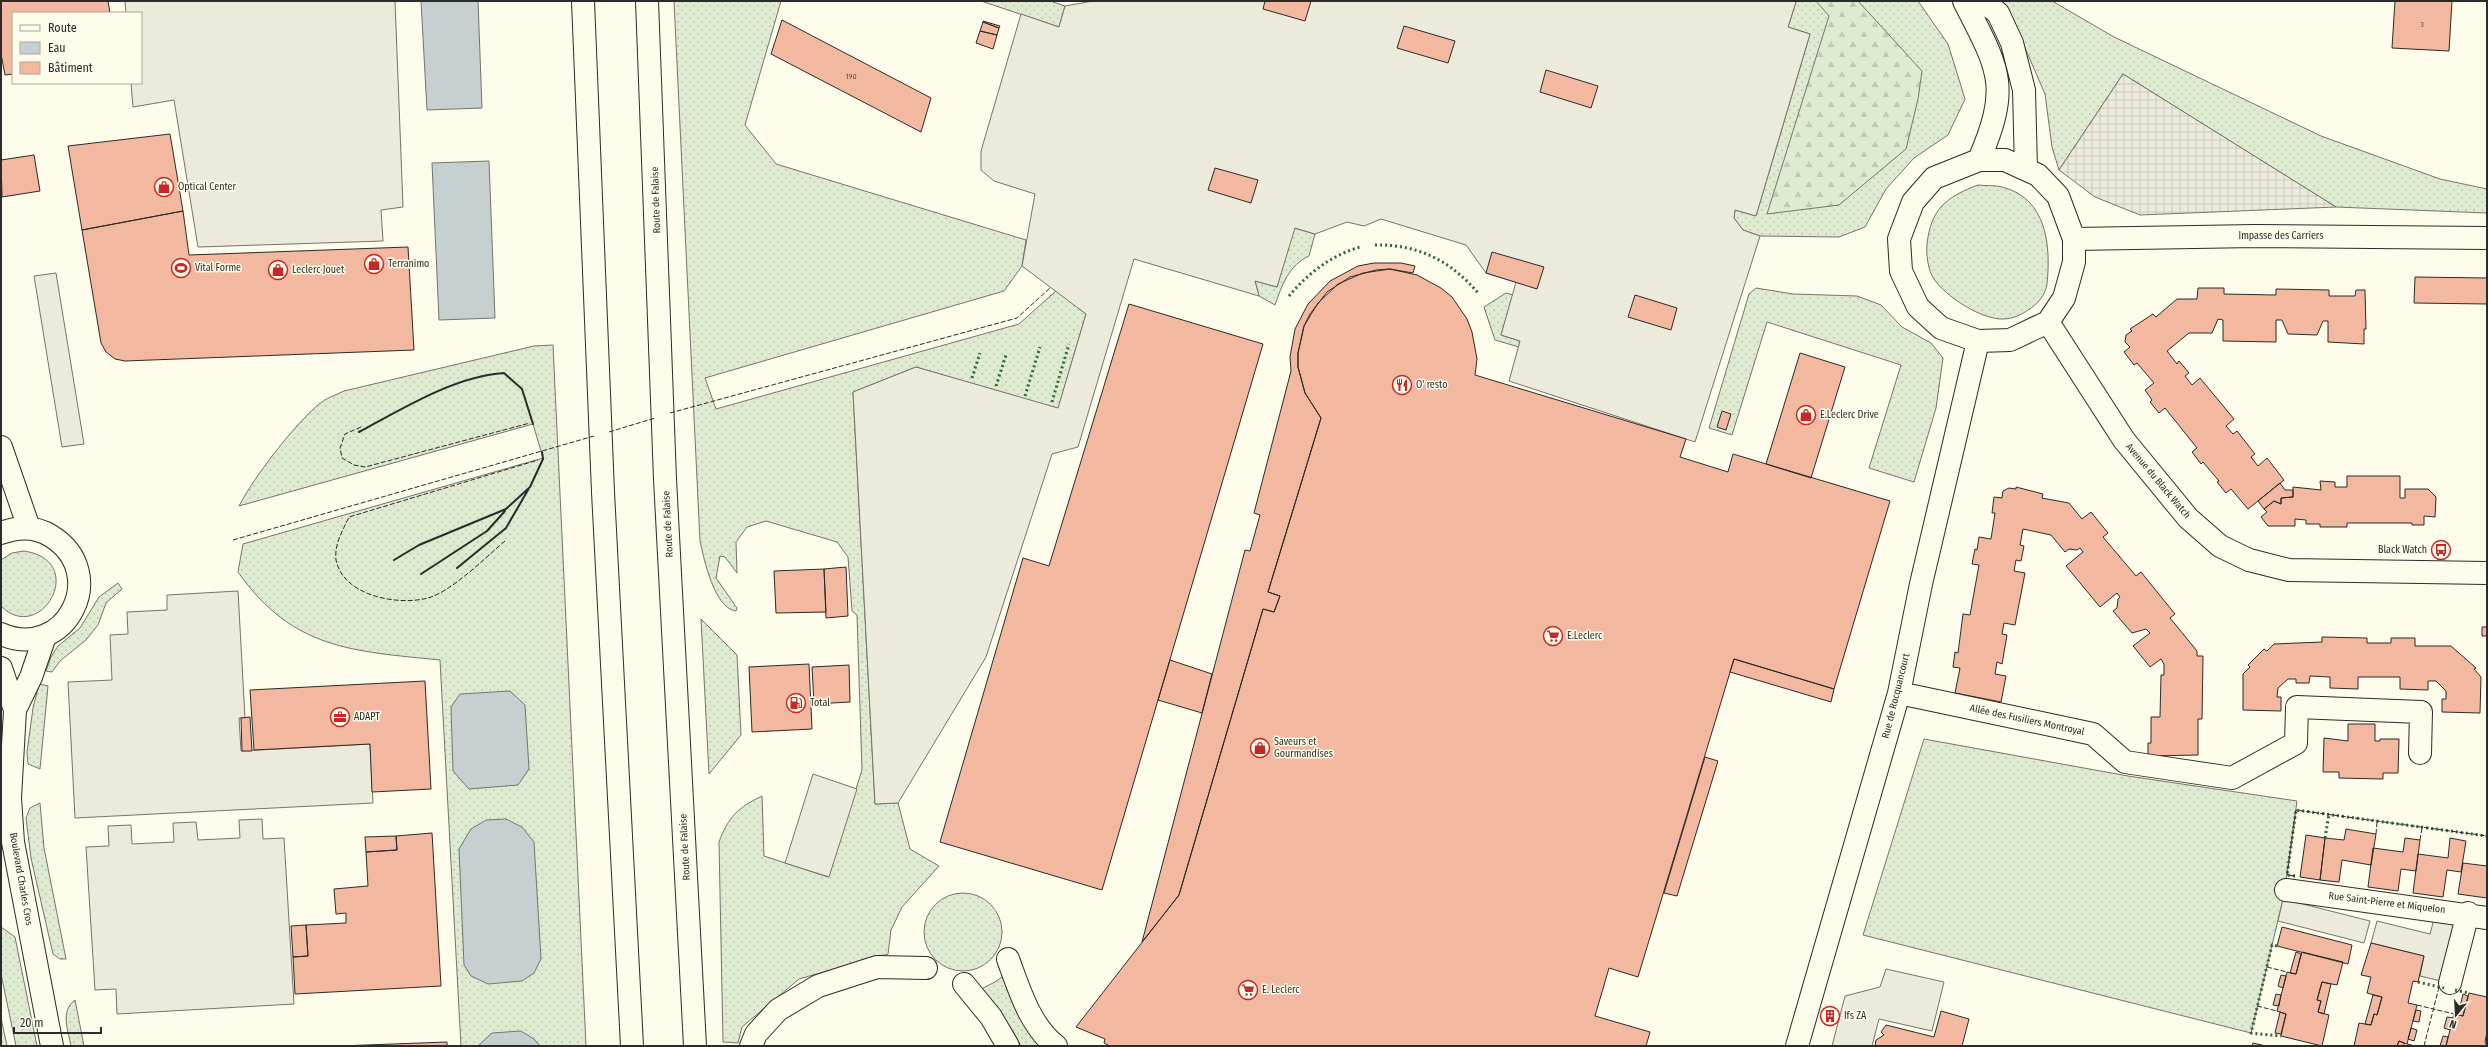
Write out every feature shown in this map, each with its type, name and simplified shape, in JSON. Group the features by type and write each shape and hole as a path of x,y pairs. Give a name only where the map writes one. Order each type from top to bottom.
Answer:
{"main road":[{"name":"Route de Falaise","path":"647,1 666,479 695,1046"},
{"path":"1964,1 1994,60 1999,88 1994,125 1979,160"},
{"path":"1982,1 1998,13 2012,43 2024,90 2026,169"},
{"path":"584,4 603,484 632,1046"},
{"path":"1979,160 2005,160 2026,169 2038,175 2058,196 2074,239 2074,262 2064,298 2048,322 2010,340 1978,341 1941,328 1918,307 1901,270 1899,239 1913,202 1934,178 1979,160"},
{"name":"Impasse des Carriers","path":"2074,239 2255,236 2487,238"},
{"name":"Avenue du Black Watch","path":"2048,322 2124,440 2188,518 2220,546 2249,560 2289,570 2487,573"},
{"name":"Rue de Rocquancourt","path":"1797,1046 1899,693 1921,584 1978,341"},
{"path":"1,447 29,528"},
{"path":"1,533 10,530 29,528 45,532 63,545 70,553 77,567 80,583 78,599 71,613 60,627 46,636 28,640 11,639 1,634"},
{"name":"Boulevard Charles Cros","path":"14,710 31,677 46,636"},
{"name":"Boulevard Charles Cros","path":"1,668 14,710 10,798 13,842 52,1046"},
{"name":"Allée des Fusiliers Montroyal","path":"1899,693 2093,734 2125,762 2232,778 2296,743 2297,707 2421,712 2420,753"},
{"name":"Rue Saint-Pierre et Miquelon","path":"2286,890 2477,916"},
{"path":"2450,983 2477,916"},
{"path":"1008,959 1023,1002 1049,1040 1056,1046"},
{"path":"751,1046 756,1034 778,1010 818,986 876,967 926,968"},
{"path":"964,984 991,1017 1008,1046"}],"green space":[{"path":"674,1 781,1 745,125 776,164 1026,240 1022,266 1004,291 705,378 716,409 1019,324 1057,290 1086,314 1058,409 916,367 853,392 875,804 898,803 910,849 939,866 902,907 891,930 888,954 799,979 742,1027 738,1043 723,1042 719,842 730,819 747,804 762,796 764,856 828,877 862,770 857,615 852,611 848,557 837,542 766,521 747,527 736,542 737,573 725,557 720,556 716,578 737,608 736,611 728,608 722,601 711,582 707,570 700,541"},
{"path":"981,1 1050,1 1065,6 1059,27"},
{"path":"1794,1 1918,1 1948,44 1965,99 1948,135 1914,158 1886,189 1865,227 1839,237 1760,236 1743,230 1734,218 1735,210 1756,216 1810,34 1788,27 1796,2"},
{"path":"1816,1 1858,1 1922,71 1918,99 1906,149 1839,205 1767,214 1829,16"},
{"path":"1999,1 2052,1 2114,37 2321,136 2440,179 2487,189 2487,213 2336,207 2123,74 2059,170 2052,147 2045,94 2016,27"},
{"path":"1978,185 1999,186 2017,193 2029,201 2043,225 2048,254 2046,288 2043,295 2035,305 2022,314 2006,319 1985,316 1965,306 1946,293 1939,286 1932,276 1929,267 1927,244 1929,232 1936,213 1957,194"},
{"path":"1294,228 1315,234 1309,256 1291,270 1280,290 1275,305 1259,296 1255,281 1277,287"},
{"path":"1756,288 1793,294 1857,296 1881,305 1902,327 1931,343 1943,358 1936,408 1914,482 1869,468 1901,365 1767,322 1732,435 1709,428 1749,294"},
{"path":"1506,293 1513,295 1501,335 1520,341 1519,347 1495,340 1484,307"},
{"path":"553,345 586,1046 461,1046 440,660 352,649 327,642 303,632 281,617 259,598 238,572 243,544 543,458 533,424 239,506 254,481 275,452 309,413 328,398 344,391 534,346"},
{"path":"24,551 44,558 54,569 56,583 52,597 43,609 30,616 16,616 1,606 1,560 12,553"},
{"path":"118,583 122,589 106,603 98,625 86,640 60,661 52,672 46,671 51,657 58,646 80,628 99,597"},
{"path":"701,619 737,655 741,735 709,774"},
{"path":"39,684 48,686 40,769 28,764 27,752 33,708"},
{"path":"1924,739 2128,776 2297,801 2284,895 2251,1033 1863,935"},
{"path":"40,803 44,848 66,959 60,959 53,954 31,858 26,818 30,808"},
{"path":"955,893 971,893 985,899 996,910 1002,924 1002,940 996,954 985,965 971,971 955,971 941,965 930,954 924,940 924,924 930,910 941,899"},
{"path":"1,927 15,937 37,1046 16,1046 1,974"},
{"path":"1006,974 1044,1046 1021,1046 1012,1030 977,991 995,982"},
{"path":"75,1000 84,1046 71,1046 67,1027 66,1015 70,1004"},
{"path":"1,1018 7,1046 1,1046"}],"shaded area":[{"path":"125,1 395,1 403,207 381,210 383,241 198,247 174,100 133,107 131,84 142,84 142,12 126,12"},
{"path":"1093,1 1794,1 1796,2 1788,27 1810,34 1756,216 1735,210 1734,218 1743,230 1760,236 1695,442 1509,381 1520,341 1501,335 1516,282 1486,273 1466,245 1381,219 1364,226 1347,222 1315,234 1295,228 1277,287 1255,281 1259,296 1134,259 1078,447 1052,454 986,657 898,803 875,804 853,392 916,367 1058,408 1086,314 1022,266 1035,194 994,181 981,170 981,151 1021,14 1059,27 1065,6"},
{"path":"2123,74 2336,207 2140,215 2095,197 2059,170"},
{"path":"56,273 84,444 62,447 34,276"},
{"path":"238,591 245,718 239,718 241,751 370,744 373,803 75,818 68,682 112,680 110,635 128,634 127,612 167,610 167,595"},
{"path":"813,774 857,789 829,877 785,863"},
{"path":"262,819 263,839 284,838 294,1004 117,1014 116,989 95,990 86,847 109,846 108,826 131,825 132,844 174,842 173,823 196,822 198,840 240,838 239,820"},
{"path":"2283,899 2370,921 2364,943 2278,921"},
{"path":"2434,919 2455,925 2441,981 2420,976 2424,956 2371,943 2377,921 2430,934"},
{"path":"1886,969 1944,982 1932,1031 1879,1019 1872,1046 1832,1046 1845,996 1880,987"}],"water":[{"path":"421,1 478,1 482,108 427,110"},
{"path":"489,161 495,318 439,320 432,163"},
{"path":"510,691 525,705 529,769 518,785 469,789 453,771 451,707 460,694"},
{"path":"506,819 522,827 534,842 541,959 534,973 522,981 488,984 471,976 464,965 459,849 471,829 486,820"},
{"path":"521,1031 534,1039 540,1046 478,1046 492,1033"}],"building":[{"path":"1,1 108,1 110,12 12,12 12,74 5,75 1,54"},
{"path":"1265,1 1311,1 1305,21 1263,9"},
{"path":"2395,1 2452,1 2449,51 2392,48"},
{"path":"782,20 931,98 921,132 771,54"},
{"path":"983,21 1000,26 999,28"},
{"path":"983,22 999,28 997,35 980,31"},
{"path":"1404,26 1455,41 1448,63 1397,48"},
{"path":"980,31 997,35 993,49 976,43"},
{"path":"1546,70 1598,86 1591,108 1540,92"},
{"path":"170,134 183,211 82,230 68,146"},
{"path":"34,155 40,191 2,197 1,160"},
{"path":"1215,168 1258,180 1251,203 1208,190"},
{"path":"183,211 189,255 408,247 414,350 125,361 115,359 106,352 101,343 82,230"},
{"path":"1492,252 1544,267 1537,289 1486,273"},
{"path":"1374,263 1401,263 1415,266 1413,273 1390,269 1376,270 1350,277 1327,292 1310,314 1304,326 1298,353 1298,367 1305,393 1321,418 1268,592 1280,596 1274,612 1263,609 1179,895 1142,942 1245,550 1250,551 1260,515 1254,513 1291,371 1290,357 1295,329 1308,304 1330,281 1358,266"},
{"name":"E.Leclerc","path":"1390,269 1417,275 1441,288 1452,297 1467,319 1472,332 1477,359 1475,375 1686,439 1680,457 1728,472 1733,454 1890,501 1834,689 1734,659 1638,977 1609,968 1595,1016 1650,1032 1646,1046 1110,1046 1104,1043 1105,1039 1076,1027 1179,895 1263,609 1274,612 1280,596 1268,592 1321,418 1305,393 1298,367 1298,353 1304,326 1318,303 1338,284 1363,273"},
{"path":"2415,277 2487,278 2487,304 2414,303"},
{"path":"2198,288 2224,288 2224,294 2276,295 2276,289 2329,290 2329,296 2355,296 2356,290 2365,290 2366,329 2364,329 2364,344 2328,342 2328,321 2323,321 2317,335 2288,334 2282,320 2276,320 2276,342 2223,341 2223,320 2218,319 2212,333 2189,333 2167,351 2177,364 2179,361 2189,373 2185,376 2192,385 2200,378 2234,419 2226,426 2233,434 2237,431 2255,454 2251,457 2258,466 2267,458 2284,480 2248,509 2231,489 2226,493 2217,482 2219,481 2203,462 2201,464 2192,452 2197,448 2165,408 2159,413 2150,402 2152,400 2145,390 2154,383 2137,363 2134,365 2124,352 2130,347 2125,342 2126,335 2132,331 2130,329 2153,314 2156,317 2177,299 2197,299"},
{"path":"1635,295 1677,308 1671,330 1628,317"},
{"path":"1129,304 1263,344 1102,890 940,842 1023,558 1049,566"},
{"name":"E.Leclerc Drive","path":"1800,353 1845,367 1811,478 1766,464"},
{"path":"1722,411 1731,414 1726,430 1717,427"},
{"path":"2347,476 2400,476 2400,498 2405,498 2405,489 2428,489 2436,497 2435,517 2424,516 2424,525 2412,525 2412,523 2347,523 2347,527 2320,527 2320,524 2306,524 2306,520 2295,519 2295,526 2268,526 2261,517 2267,512 2264,509 2274,501 2281,504 2281,498 2293,497 2293,487 2321,490 2320,481 2335,482 2335,487 2347,487"},
{"path":"2280,483 2285,490 2293,490 2293,497 2281,498 2281,504 2274,501 2264,509 2258,501"},
{"path":"2016,487 2043,494 2042,498 2069,503 2082,519 2091,512 2108,533 2103,537 2136,576 2141,572 2175,614 2170,618 2197,651 2197,656 2203,656 2202,719 2198,719 2198,755 2148,756 2148,743 2151,743 2151,717 2160,717 2161,675 2164,675 2164,664 2161,659 2150,667 2133,646 2150,633 2146,629 2132,633 2113,611 2117,608 2118,599 2120,597 2117,593 2100,607 2066,566 2083,552 2080,548 2077,550 2069,549 2065,552 2051,535 2023,529 2020,545 2024,546 2021,561 2016,560 2014,571 2025,573 2015,625 2004,623 2002,634 2007,635 2002,664 1997,662 1995,674 2006,676 2001,702 1955,693 1960,668 1953,667 1955,652 1958,653 1963,614 1970,615 1979,565 1972,564 1975,549 1977,550 1979,537 1991,539 1995,513 1992,513 1994,497 2002,498 2003,491 2009,488 2016,489"},
{"path":"846,567 848,616 826,618 824,569"},
{"path":"824,569 826,612 776,613 774,571"},
{"path":"2482,627 2487,627 2487,636 2482,636"},
{"path":"2322,637 2367,638 2367,643 2391,643 2391,638 2415,638 2415,646 2451,646 2476,668 2474,669 2481,677 2480,713 2442,712 2442,699 2446,699 2446,691 2436,681 2428,681 2428,690 2400,689 2400,677 2358,677 2358,689 2330,688 2330,677 2310,676 2309,683 2296,683 2296,679 2288,679 2278,688 2277,697 2281,697 2281,711 2243,710 2243,674 2250,667 2248,665 2264,649 2267,651 2274,644 2322,642"},
{"path":"1734,659 1834,689 1831,702 1730,672"},
{"path":"1170,660 1212,674 1202,713 1158,700"},
{"path":"809,664 812,729 752,732 749,667"},
{"path":"849,665 850,702 814,704 812,667"},
{"name":"ADAPT","path":"425,681 431,789 372,792 370,744 254,750 250,690"},
{"path":"250,717 252,751 242,751 241,718"},
{"path":"2348,724 2375,724 2375,741 2380,741 2380,739 2399,739 2398,773 2383,773 2383,779 2339,778 2339,772 2323,772 2324,738 2348,741"},
{"path":"1705,757 1718,761 1677,896 1664,893"},
{"path":"2346,829 2376,834 2371,865 2342,860 2339,882 2320,880 2325,838 2344,840"},
{"path":"432,833 441,986 295,994 293,957 308,956 306,925 346,923 346,913 336,914 334,889 368,886 366,852 397,850 396,836"},
{"path":"2306,835 2325,838 2320,880 2300,877"},
{"path":"396,836 397,850 366,852 365,837"},
{"path":"2405,838 2420,840 2416,871 2401,869 2398,891 2368,887 2373,848 2403,852"},
{"path":"2450,838 2466,841 2461,872 2447,870 2443,897 2413,893 2418,854 2448,858"},
{"path":"2463,863 2487,866 2487,898 2458,894"},
{"path":"306,925 308,956 293,957 291,926"},
{"path":"2282,927 2352,945 2348,964 2277,946"},
{"path":"2371,943 2424,956 2418,982 2413,981 2408,1003 2417,1005 2407,1044 2399,1041 2397,1046 2354,1046 2359,1023 2371,1025 2374,1014 2377,1015 2382,997 2367,993 2371,977 2361,975"},
{"path":"2296,952 2301,954 2296,974 2290,973"},
{"path":"2302,952 2343,962 2337,985 2322,982 2317,1000 2321,1001 2318,1012 2329,1015 2322,1046 2281,1036 2286,1014 2277,1011 2287,972 2296,974"},
{"path":"2281,975 2286,976 2283,988 2278,986"},
{"path":"2322,982 2331,984 2324,1014 2318,1012 2321,1001 2317,1000"},
{"path":"2469,993 2487,997 2487,1032 2485,1042 2487,1046 2446,1046 2454,1014 2463,1016"},
{"path":"2276,994 2281,995 2279,1006 2273,1005"},
{"path":"2463,994 2468,996 2463,1016 2458,1015"},
{"path":"2373,995 2382,997 2377,1015 2374,1014 2371,1025 2365,1024"},
{"name":"Ifs ZA","path":"1829,1007 1836,1009 1831,1026 1824,1024"},
{"path":"2416,1010 2421,1011 2419,1022 2413,1021"},
{"path":"1941,1011 1969,1019 1962,1046 1875,1046 1876,1040 1884,1035 1881,1032 1886,1025 1934,1037"},
{"path":"2280,1012 2286,1014 2281,1034 2275,1033"},
{"path":"2447,1017 2453,1018 2450,1030 2444,1028"},
{"path":"2411,1028 2417,1030 2414,1041 2408,1039"},
{"path":"2443,1036 2448,1037 2446,1046 2440,1046"},
{"path":"2399,1041 2404,1043 2404,1046 2397,1046"},
{"path":"447,1042 447,1046 339,1046"},
{"path":"2253,1043 2266,1046 2252,1046"}],"hedge":[{"path":"1375,245 1391,245 1419,251 1445,263 1457,272 1478,293"},
{"path":"1289,296 1312,272 1330,260 1350,250 1360,247"},
{"path":"1052,402 1069,344"},
{"path":"1025,396 1040,347"},
{"path":"972,378 980,353"},
{"path":"996,386 1006,355"},
{"path":"2295,876 2287,875 2296,810 2487,836"},
{"path":"2325,838 2329,814"},
{"path":"2277,946 2272,945 2251,1033 2281,1036"},
{"path":"2418,982 2444,988"},
{"path":"2455,990 2469,993"}],"fence":[{"path":"670,413 1017,318 1050,288"},
{"path":"609,432 655,418"},
{"path":"361,427 345,434 340,448 342,458 354,465 365,467 530,423"},
{"path":"233,540 594,436"},
{"path":"505,541 447,589 428,598 416,600 388,599 373,596 360,590 349,582 341,572 336,560 336,548 349,517 538,460"},
{"path":"2295,876 2287,875 2296,810 2487,836"},
{"path":"2376,834 2377,822"},
{"path":"2420,840 2422,828"},
{"path":"2267,967 2287,972"},
{"path":"2424,1046 2439,987"},
{"path":"2417,1005 2454,1014"},
{"path":"2257,1006 2277,1011"},
{"path":"2407,1044 2416,1046"}],"wall":[{"path":"359,432 411,404 448,387 485,375 504,373 522,389 533,424"},
{"path":"394,560 419,545 506,509 530,487 543,459 542,452"},
{"path":"457,568 506,528 528,490"},
{"path":"421,574 487,531 505,511"}],"place":[{"name":"Optical Center","path":"164,187"},
{"name":"Terranimo","path":"374,264"},
{"name":"Vital Forme","path":"181,268"},
{"name":"Leclerc Jouet","path":"278,270"},
{"name":"O' resto","path":"1402,385"},
{"name":"E.Leclerc Drive","path":"1806,415"},
{"name":"Black Watch","path":"2441,550"},
{"name":"E.Leclerc","path":"1553,636"},
{"name":"Total","path":"796,703"},
{"name":"ADAPT","path":"340,717"},
{"name":"Saveurs et Gourmandises","path":"1260,748"},
{"name":"E. Leclerc","path":"1248,990"},
{"name":"Ifs ZA","path":"1830,1016"}]}
